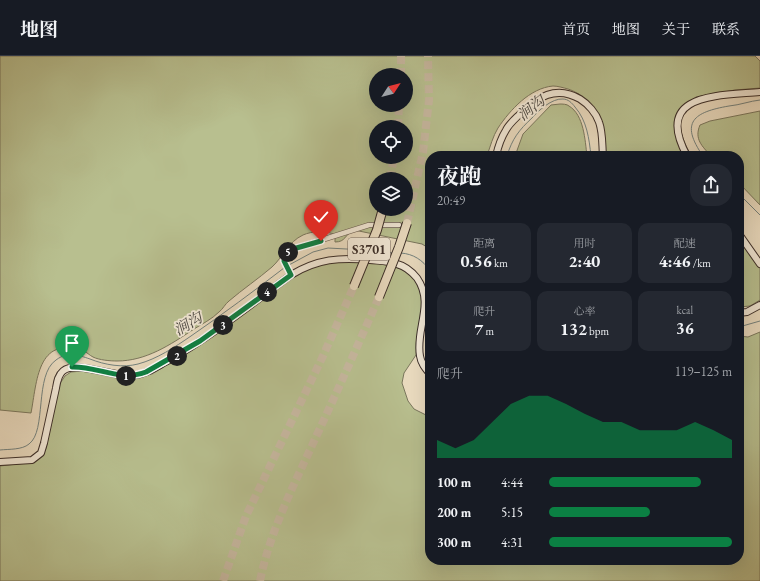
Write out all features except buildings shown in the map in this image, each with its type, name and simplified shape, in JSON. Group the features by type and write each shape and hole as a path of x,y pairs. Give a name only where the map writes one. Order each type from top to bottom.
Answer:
{"highway":[{"name":"S3701","path":"354,286 381,216"},
{"name":"S3701","path":"379,297 399,247 403,224"}],"street":[{"path":"685,151 679,139 677,125 680,114 687,106 697,101 714,97 760,92"},
{"path":"497,151 506,129 512,122 535,100 546,95 557,93 577,97 593,112 600,128 602,151"},
{"path":"291,275 284,261 285,254 293,249 370,225 403,224"},
{"path":"744,241 760,264"},
{"path":"0,462 32,460 41,453 57,383 60,374 63,371 77,367 122,376 136,376 146,372 200,341 291,275 312,264 337,259 360,259 397,264 407,269 418,280 425,296 425,310 419,349 421,359 425,366"},
{"path":"744,312 760,305"}],"green space":[{"path":"0,56 755,56 760,61 760,88 735,90 696,97 683,110 680,125 681,132 689,151 601,151 594,116 588,103 579,94 557,86 536,91 521,101 508,114 498,128 489,151 425,151 425,246 354,230 339,242 335,242 335,235 327,232 315,232 303,235 293,242 272,267 229,301 216,315 167,346 138,358 117,361 98,359 84,351 68,348 56,350 48,355 42,364 35,388 31,413 0,410"},
{"path":"551,105 568,105 578,115 583,128 586,151 517,151 523,134"},
{"path":"760,111 760,205 744,188 744,151 707,151 700,142 698,138 698,130 700,125 710,121"},
{"path":"744,242 760,267 760,300 750,306 744,307"},
{"path":"333,260 372,262 399,268 412,274 419,284 423,301 418,352 404,373 402,383 408,401 414,409 425,414 425,565 744,565 744,337 748,337 760,332 760,581 0,581 0,466 34,462 42,456 46,448 59,385 65,376 71,372 83,371 121,379 132,379 152,374 202,344 294,275"}],"waterway":[{"name":"涧沟","path":"509,151 514,140 527,122 546,106 559,99 567,100 579,112 585,124 590,151"},
{"name":"涧沟","path":"700,151 692,135 691,127 694,120 699,115 717,108 760,100"},
{"name":"涧沟","path":"744,199 760,215"},
{"name":"涧沟","path":"289,265 313,252 328,248 365,250"},
{"name":"涧沟","path":"373,251 393,253"},
{"name":"涧沟","path":"401,253 417,258 425,264"},
{"name":"涧沟","path":"0,450 15,449 26,446 34,437 38,428 45,378 49,367 60,357 65,355 81,356 120,366 138,364 152,359 191,336 284,268"},
{"name":"涧沟","path":"744,326 760,321"}],"tunnel":[{"path":"401,56 401,68"},
{"path":"407,223 423,152 429,100 428,56"},
{"path":"398,120 399,112"},
{"path":"391,172 393,164"},
{"path":"223,581 246,516 323,356 354,286"},
{"path":"260,581 264,562 283,508 379,297"}],"route":[{"path":"72,367 85,368 122,376 136,376 146,372 184,352 291,275 284,261 285,254 293,249 321,241"}]}
